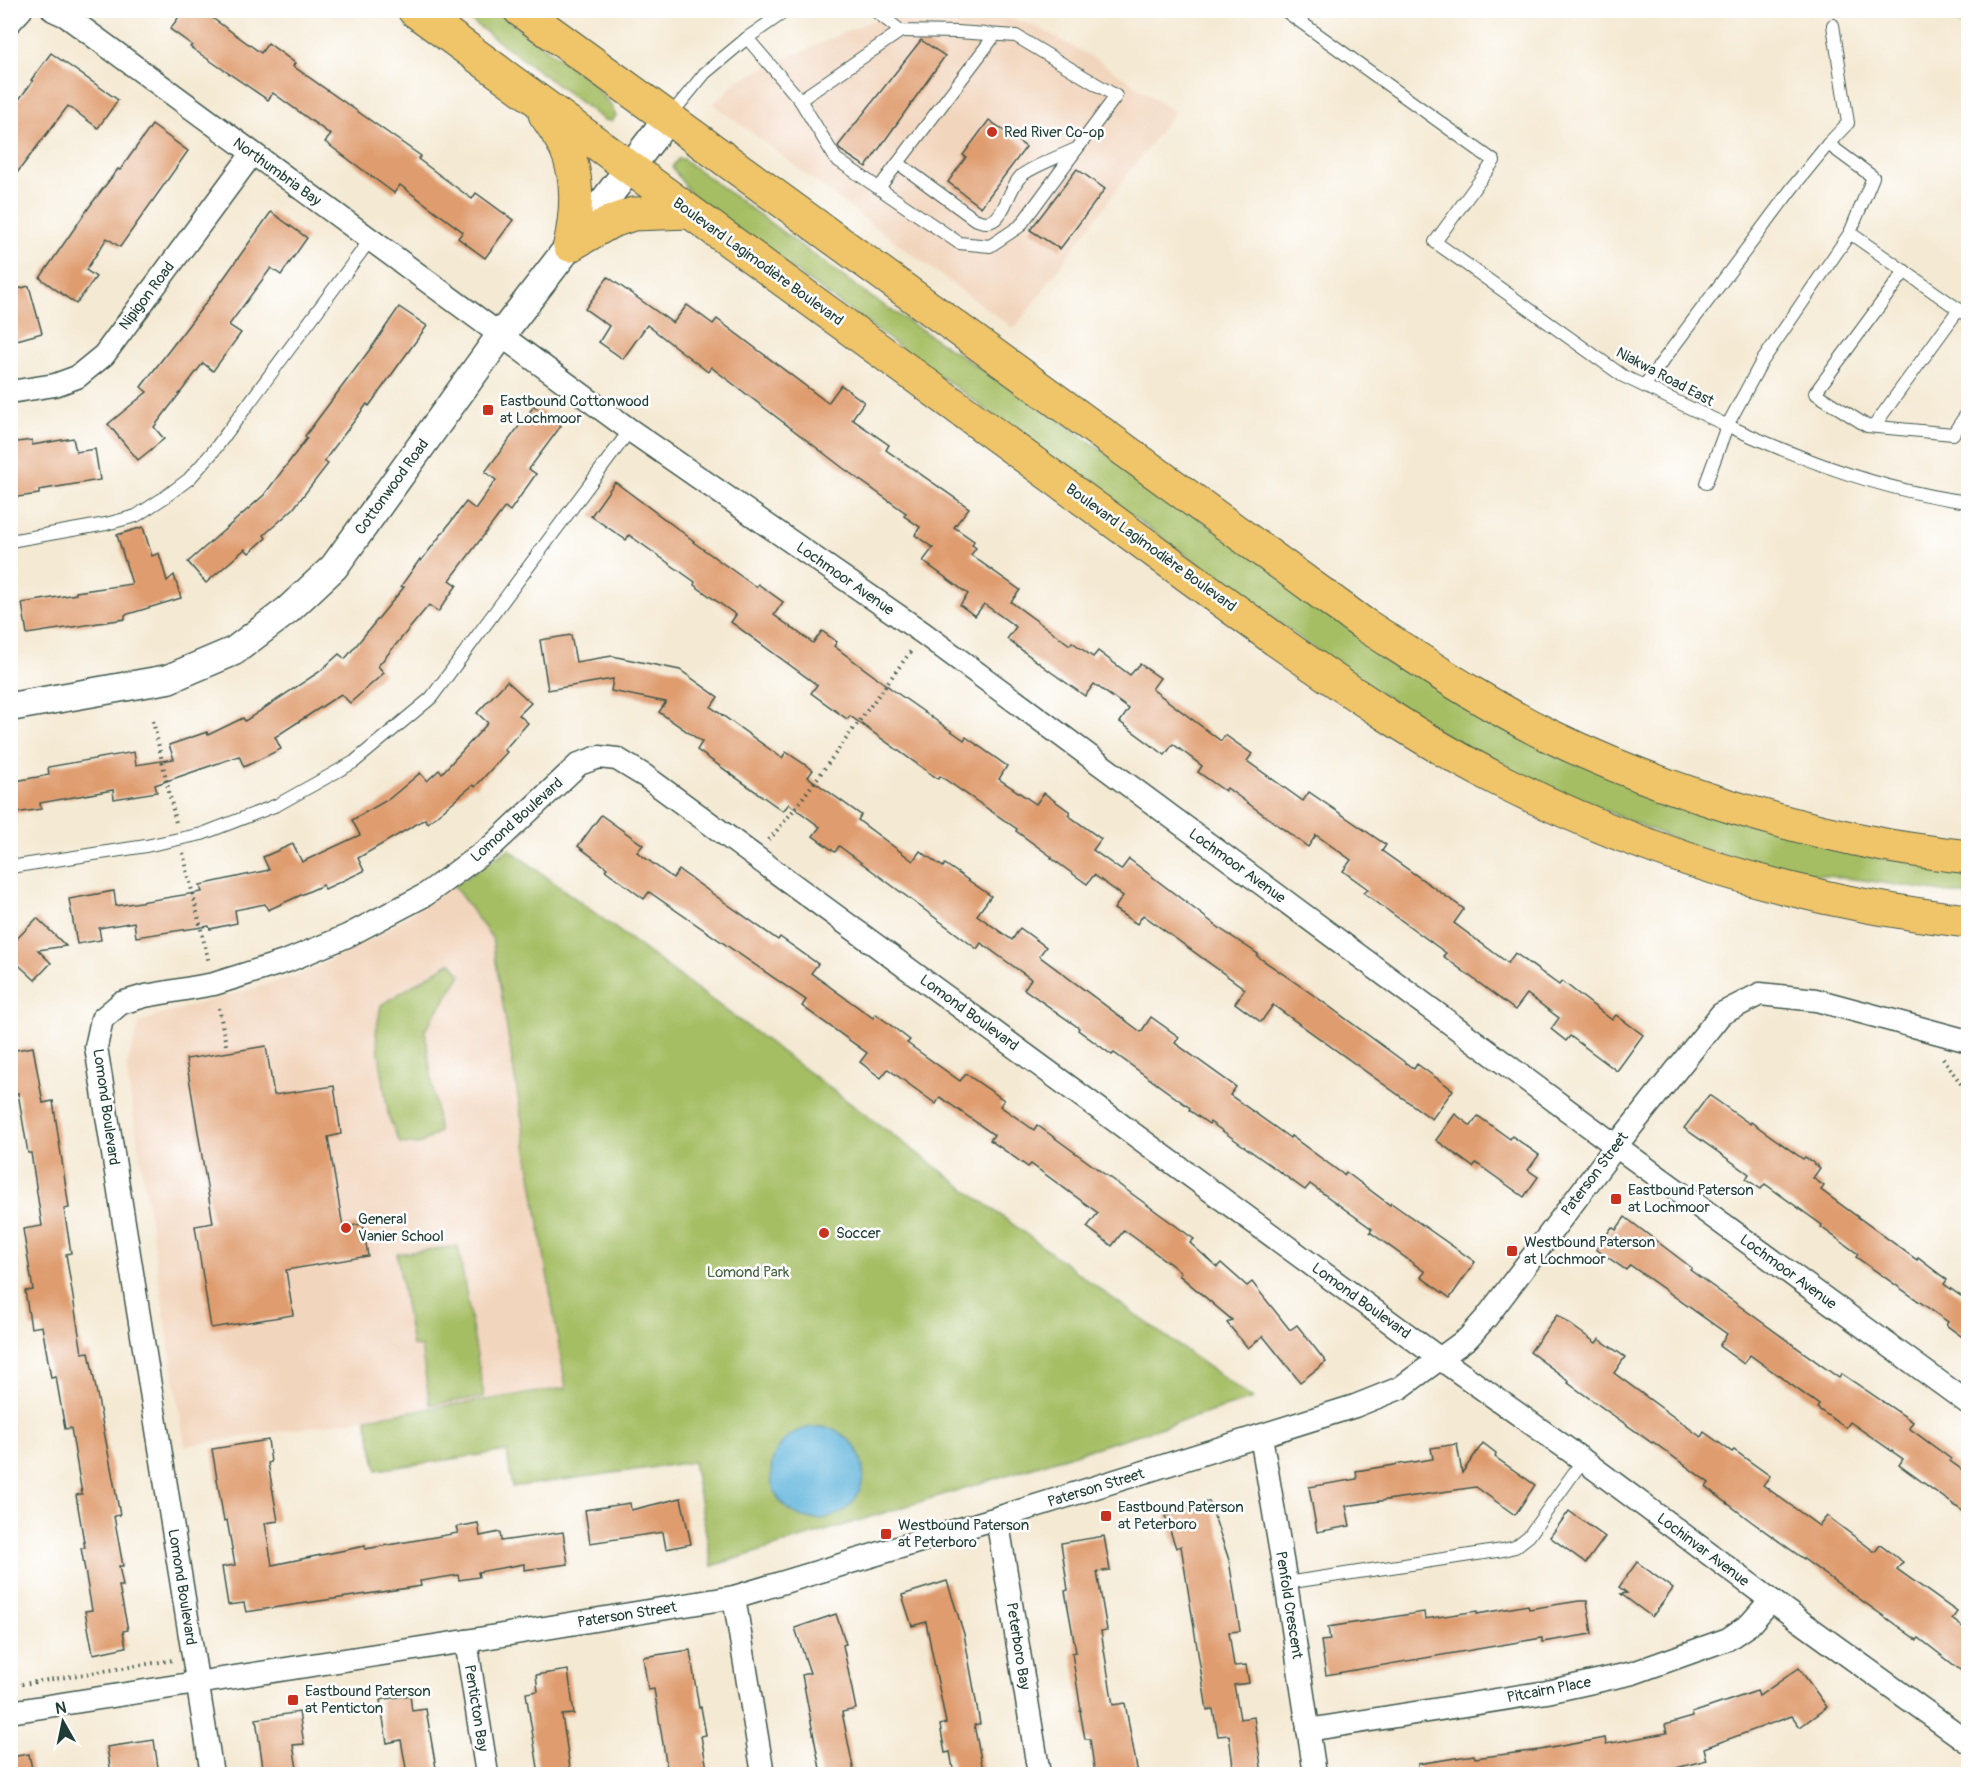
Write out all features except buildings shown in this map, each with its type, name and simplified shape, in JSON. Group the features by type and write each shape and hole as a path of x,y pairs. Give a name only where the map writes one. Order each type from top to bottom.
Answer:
{"main road":[{"name":"Boulevard Lagimodière Boulevard","path":"414,10 538,103 1335,681 1415,733 1497,779 1641,843 1754,880 1826,898 1889,911 1968,921"},
{"path":"520,10 1352,616 1469,692 1548,735 1666,785 1761,816 1823,832 1882,845 1968,857"},
{"path":"538,103 565,147 573,166 576,188 575,216 570,245"},
{"path":"570,245 610,222 633,214 689,212"}],"street":[{"path":"10,22 21,10"},
{"name":"Northumbria Bay","path":"53,10 66,16 501,335"},
{"name":"Cottonwood Road","path":"10,707 168,679 234,651 288,610 334,567 501,335 668,118"},
{"name":"Nipigon Road","path":"10,392 56,385 77,377 104,355 252,154"},
{"name":"Lochmoor Avenue","path":"501,335 630,430 923,633 1616,1146 1968,1403"},
{"name":"Lomond Boulevard","path":"197,1682 96,1047 102,1019 120,1003 214,984 287,961 376,921 425,895 492,846 579,764 599,757 617,759 645,776 1439,1358"},
{"name":"Paterson Street","path":"10,1712 734,1597 997,1518 1355,1406 1400,1388 1468,1338 1486,1318 1616,1146 1720,1014 1760,994 1816,1000 1968,1041"},
{"name":"Lochinvar Avenue","path":"1439,1358 1583,1460 1771,1600 1968,1742"},
{"name":"Penfold Crescent","path":"1261,1436 1315,1774"},
{"name":"Peterboro Bay","path":"997,1518 1039,1774"},
{"path":"734,1597 763,1774"},
{"name":"Pitcairn Place","path":"1308,1730 1547,1692 1633,1673 1728,1639 1750,1624 1771,1600"},
{"name":"Penticton Bay","path":"466,1641 487,1774"},
{"path":"197,1682 212,1774"}],"lane":[{"path":"668,118 705,73 787,10"},
{"path":"874,10 901,32"},
{"name":"Niakwa Road East","path":"1284,10 1494,162 1435,243 1623,376 1785,452 1845,474 1934,498 1968,502"},
{"path":"1644,386 1793,187 1848,123 1833,25"},
{"path":"747,39 800,100 836,159 959,243 990,246 1020,226 1116,96 1016,36 901,32 800,100"},
{"path":"879,188 995,35"},
{"path":"1706,483 1727,426 1761,363 1850,233 1874,177 1828,144"},
{"path":"898,163 973,218 988,223 998,218 1021,176 1077,149"},
{"path":"1850,233 1964,312 1874,426"},
{"path":"10,541 106,524 136,516 189,479 212,453 370,240"},
{"path":"1905,271 1815,393 1867,426 1953,434 1968,412"},
{"path":"10,867 146,846 201,834 277,805 354,762 431,698 630,430"},
{"path":"1286,1583 1515,1547 1529,1536 1583,1460"}],"path":[{"path":"756,856 800,802 923,633"},
{"path":"219,1008 226,1045"},
{"path":"10,1686 193,1657"}],"shaded area":[{"path":"984,10 1037,27 1101,62 1174,112 1014,329 714,104 737,81 893,11"},
{"name":"General Vanier School","path":"454,886 492,938 566,1388 185,1446 126,1068 140,1023 160,1015 303,974 375,937"}],"green space":[{"path":"458,11 495,11 592,82 612,107 616,116 611,121 604,120"},
{"path":"1936,11 1968,11 1968,28"},
{"path":"678,159 683,159 871,297 1053,416 1474,710 1968,872 1968,896 1863,880 1782,871 1686,844 1522,776 1450,738 1348,673 692,196 672,167"},
{"name":"Lomond Park","path":"509,849 1090,1282 1253,1399 712,1566 693,1462 512,1487 507,1451 377,1470 366,1418 566,1388 492,938 454,886"},
{"path":"451,962 461,975 425,1030 439,1132 418,1145 400,1143 389,1118 376,1033 381,1005"},
{"path":"458,1246 484,1397 430,1405 421,1347 412,1346 397,1254"}],"water":[{"path":"817,1427 834,1431 849,1441 859,1456 863,1473 859,1490 849,1505 834,1515 817,1519 800,1515 785,1505 775,1490 771,1473 775,1456 785,1441 800,1431"}],"place":[{"name":"Red River Co-op","path":"992,132"},
{"name":"Eastbound Cottonwood at Lochmoor","path":"488,410"},
{"name":"Eastbound Paterson at Lochmoor","path":"1616,1199"},
{"name":"General Vanier School","path":"346,1228"},
{"name":"Soccer","path":"824,1233"},
{"name":"Westbound Paterson at Lochmoor","path":"1512,1251"},
{"name":"Eastbound Paterson at Peterboro","path":"1106,1516"},
{"name":"Westbound Paterson at Peterboro","path":"886,1534"},
{"name":"Eastbound Paterson at Penticton","path":"293,1700"}]}
